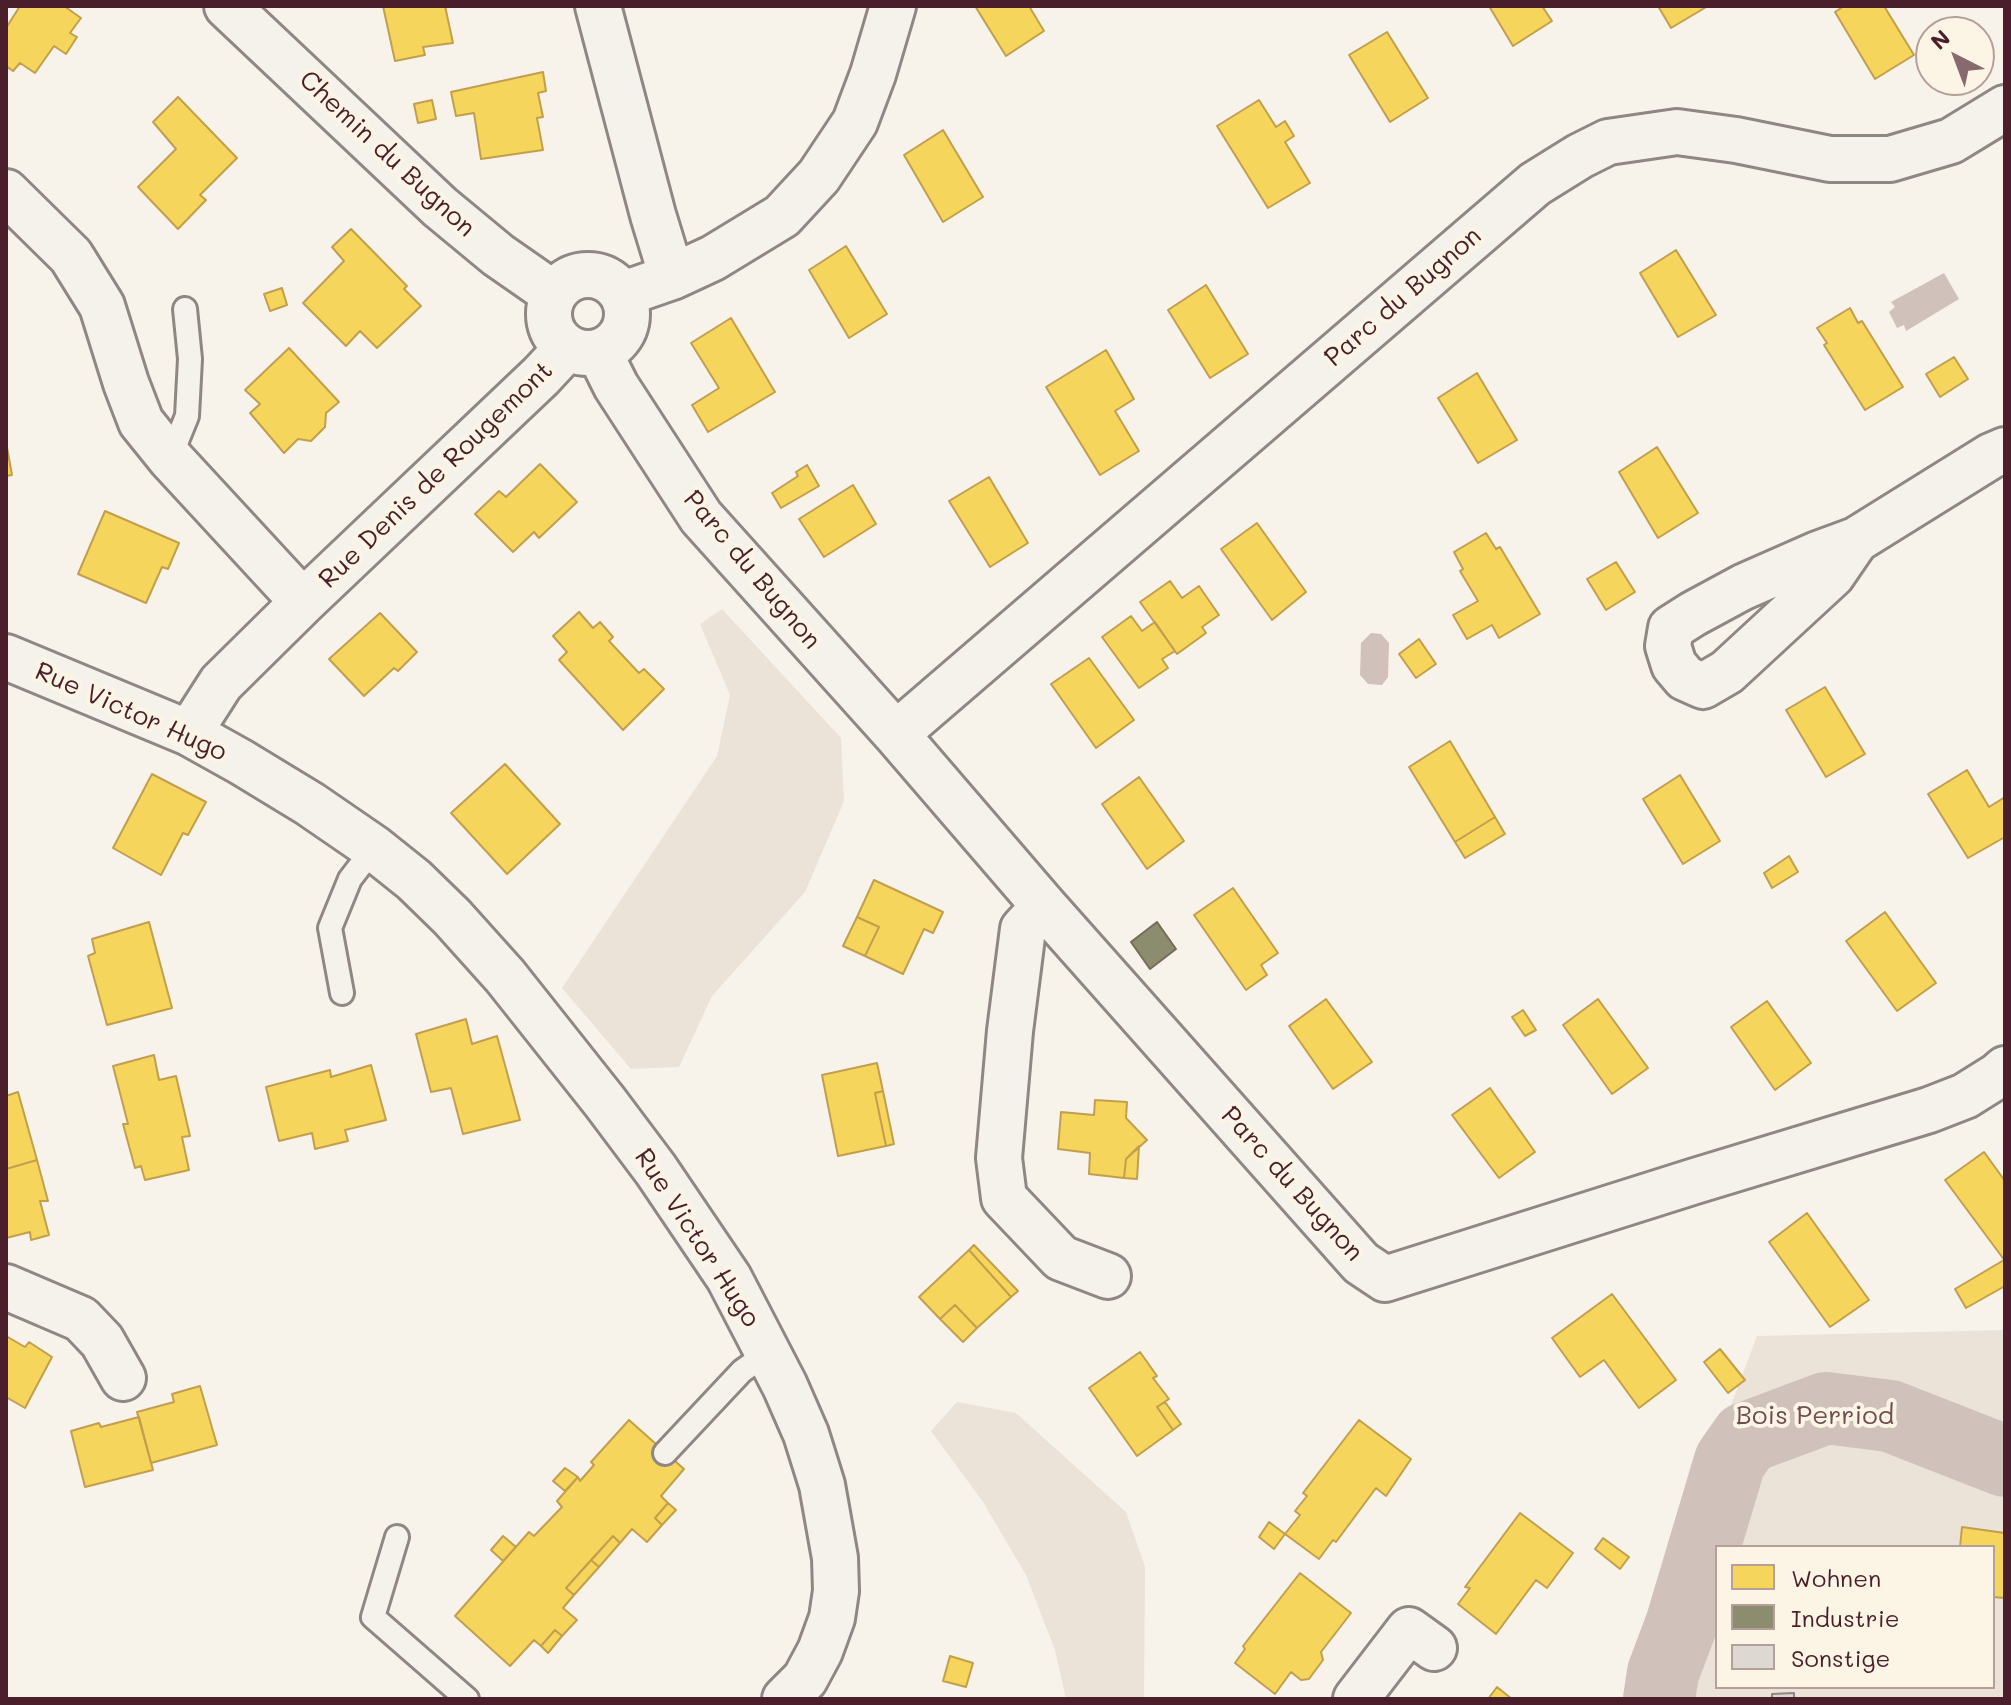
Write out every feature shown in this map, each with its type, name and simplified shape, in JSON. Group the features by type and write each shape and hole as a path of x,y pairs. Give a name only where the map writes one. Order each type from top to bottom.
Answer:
{"street":[{"name":"Chemin du Bugnon","path":"227,6 440,207 498,255 554,294"},
{"path":"598,6 672,277"},
{"path":"623,294 672,277 723,252 782,216 819,176 855,122 893,6"},
{"name":"Parc du Bugnon","path":"896,734 1535,184 1580,156 1608,142 1677,132 1830,159 1890,159 1951,141 2005,108"},
{"name":"Rue Denis de Rougemont","path":"6,192 71,256 102,306 141,422 170,458 303,602"},
{"path":"588,274 608,279 623,294 628,311 625,329 615,343 583,350 553,333 548,313 554,294 569,280 588,274"},
{"name":"Parc du Bugnon","path":"583,350 610,375 701,517 1361,1263 1385,1279 1929,1110 1965,1096 2005,1069"},
{"name":"Rue Denis de Rougemont","path":"189,733 221,683 303,602 541,376 583,350"},
{"path":"1856,540 2005,450"},
{"name":"Rue Victor Hugo","path":"6,657 189,733 310,804 374,848 414,880 452,917 505,976 605,1102 656,1170 729,1278 769,1352 806,1434 830,1521 836,1591 832,1618 807,1692"},
{"path":"1044,906 1023,929 999,1158 1004,1198 1061,1258 1108,1276"},
{"path":"6,1287 81,1319 102,1341 123,1378"},
{"path":"1356,1699 1409,1630 1434,1648"}],"lane":[{"path":"170,458 187,416 190,359 185,309"},
{"path":"342,993 330,928 350,879 374,848"},
{"path":"665,1453 742,1371 769,1352"},
{"path":"397,1537 373,1617 467,1699"}],"green space":[{"path":"722,609 841,738 844,801 805,892 712,996 679,1067 631,1069 562,988 717,756 730,695 700,624"},
{"name":"Bois Perriod","path":"2005,1330 2005,1699 1632,1699 1657,1602 1757,1336"},
{"path":"957,1402 1016,1413 1126,1512 1145,1567 1144,1699 1066,1699 1055,1650 1026,1575 983,1502 931,1431"}],"shaded area":[{"path":"1944,273 1959,299 1906,331 1904,325 1897,328 1889,312 1895,307 1891,302"},
{"path":"1371,633 1381,634 1389,643 1388,677 1382,685 1368,684 1360,675 1361,643"}],"building: Wohnen":[{"path":"20,6 64,6 81,18 70,33 77,37 66,54 54,46 35,73 20,63 13,71 6,66 6,28"},
{"path":"383,6 445,6 453,43 423,47 425,55 395,61"},
{"path":"975,6 1029,6 1044,31 1006,56"},
{"path":"1489,6 1542,6 1552,21 1513,46"},
{"path":"1658,6 1708,6 1671,28"},
{"path":"1844,6 1884,6 1914,55 1875,79 1835,12"},
{"path":"1387,32 1428,98 1390,122 1349,55"},
{"path":"543,72 546,91 538,93 543,117 537,118 543,150 481,159 474,113 456,116 451,92"},
{"path":"178,97 237,158 200,195 206,200 178,229 138,187 176,149 153,122"},
{"path":"432,100 436,119 418,123 414,104"},
{"path":"1259,100 1276,127 1285,121 1294,136 1285,142 1310,183 1268,208 1217,126"},
{"path":"943,130 983,197 943,222 904,155"},
{"path":"351,229 407,286 404,289 421,306 377,348 360,331 346,346 303,303 344,261 332,247"},
{"path":"846,246 887,314 849,338 809,270"},
{"path":"1676,250 1716,315 1678,337 1640,273"},
{"path":"1206,285 1248,354 1210,378 1168,310"},
{"path":"282,288 287,305 270,311 264,294"},
{"path":"1850,308 1858,323 1862,321 1903,387 1865,410 1824,345 1827,343 1817,328"},
{"path":"731,318 775,392 708,432 692,405 719,388 691,343"},
{"path":"289,348 339,402 326,413 325,427 311,441 298,439 284,453 250,413 260,404 245,390"},
{"path":"1106,350 1134,399 1115,411 1139,451 1100,475 1046,387"},
{"path":"1954,357 1968,379 1940,397 1926,374"},
{"path":"1477,373 1517,440 1478,463 1438,398"},
{"path":"6,442 12,475 6,476"},
{"path":"1657,447 1698,513 1658,538 1619,472"},
{"path":"540,464 577,502 539,538 534,532 513,552 475,514 499,491 506,497"},
{"path":"807,465 819,486 781,508 772,493 798,476 796,472"},
{"path":"989,477 1028,543 990,567 949,501"},
{"path":"853,485 876,524 824,557 799,519"},
{"path":"105,511 179,543 168,569 162,567 146,603 78,574"},
{"path":"1257,523 1306,592 1272,620 1221,549"},
{"path":"1486,533 1496,549 1500,547 1540,614 1499,638 1492,625 1467,639 1453,615 1478,601 1460,571 1463,569 1454,552"},
{"path":"1616,562 1635,592 1606,610 1587,579"},
{"path":"1170,581 1182,598 1199,586 1219,615 1202,627 1206,633 1177,654 1140,602"},
{"path":"579,612 593,628 600,622 613,637 609,641 639,673 644,669 664,689 623,730 559,660 567,652 553,636"},
{"path":"380,613 417,652 398,671 394,668 364,696 329,659"},
{"path":"1131,616 1142,631 1155,622 1175,651 1162,659 1168,668 1139,688 1102,637"},
{"path":"1419,639 1436,664 1416,678 1399,654"},
{"path":"1089,658 1134,720 1096,748 1051,684"},
{"path":"1825,687 1865,754 1826,777 1786,710"},
{"path":"1450,741 1495,817 1455,842 1409,767"},
{"path":"505,764 560,824 507,874 451,813"},
{"path":"1967,770 1989,807 2005,797 2005,837 1968,858 1928,794"},
{"path":"152,774 206,802 188,835 183,833 161,875 113,848"},
{"path":"1680,775 1720,841 1683,864 1643,799"},
{"path":"1139,777 1184,841 1147,869 1102,804"},
{"path":"1495,817 1505,834 1465,858 1455,842"},
{"path":"1789,856 1798,872 1772,888 1764,873"},
{"path":"874,880 943,912 933,933 924,929 903,974 865,956 879,927 857,917"},
{"path":"1233,888 1278,953 1261,965 1267,975 1246,990 1194,915"},
{"path":"1885,912 1936,983 1897,1011 1846,941"},
{"path":"857,917 879,927 865,956 843,946"},
{"path":"149,922 172,1008 107,1025 88,956 95,953 92,939"},
{"path":"1326,999 1372,1062 1333,1089 1289,1026"},
{"path":"1598,999 1648,1068 1612,1094 1563,1025"},
{"path":"1767,1001 1811,1063 1775,1090 1731,1027"},
{"path":"1523,1010 1536,1030 1525,1036 1512,1017"},
{"path":"466,1019 472,1044 497,1036 520,1120 463,1134 451,1088 431,1092 416,1034"},
{"path":"154,1055 159,1080 176,1076 190,1136 182,1137 189,1170 145,1180 141,1166 135,1168 123,1124 128,1124 113,1066"},
{"path":"877,1063 883,1091 875,1093 886,1146 838,1156 822,1075"},
{"path":"371,1065 386,1120 345,1130 348,1141 315,1149 312,1133 279,1141 266,1087 330,1070 331,1077"},
{"path":"1490,1088 1535,1152 1499,1178 1452,1115"},
{"path":"883,1091 894,1144 886,1146 875,1093"},
{"path":"18,1092 37,1160 6,1169 6,1096"},
{"path":"1095,1100 1127,1102 1126,1118 1147,1140 1126,1159 1124,1178 1089,1174 1090,1153 1058,1149 1061,1112 1094,1115"},
{"path":"1139,1146 1137,1179 1124,1178 1126,1159"},
{"path":"1984,1152 2005,1181 2005,1261 1945,1180"},
{"path":"37,1160 48,1201 40,1201 49,1235 31,1240 30,1232 6,1238 6,1169"},
{"path":"1807,1213 1869,1300 1830,1327 1769,1242"},
{"path":"974,1245 1018,1291 1011,1297 969,1250"},
{"path":"969,1250 1011,1297 977,1328 955,1305 940,1319 919,1297"},
{"path":"2004,1260 2005,1286 1966,1308 1955,1289"},
{"path":"1612,1294 1676,1380 1639,1408 1604,1360 1580,1377 1552,1338"},
{"path":"955,1305 977,1328 963,1342 940,1319"},
{"path":"6,1336 25,1347 29,1342 52,1357 25,1408 6,1397"},
{"path":"1720,1349 1745,1380 1728,1393 1704,1362"},
{"path":"1140,1352 1157,1376 1153,1378 1169,1399 1157,1407 1173,1430 1137,1456 1089,1388"},
{"path":"200,1386 217,1445 151,1463 137,1412 174,1402 172,1394"},
{"path":"1165,1402 1181,1424 1173,1430 1157,1407"},
{"path":"139,1417 153,1470 85,1487 71,1431"},
{"path":"629,1420 684,1469 661,1496 668,1503 655,1518 662,1525 647,1542 632,1529 620,1543 613,1536 566,1588 574,1595 563,1608 577,1620 562,1636 555,1630 541,1646 534,1640 510,1666 455,1616 529,1532 534,1536 562,1507 557,1501 578,1477 580,1481 594,1465 591,1462"},
{"path":"1359,1420 1411,1459 1386,1496 1376,1488 1336,1542 1333,1540 1319,1559 1285,1534 1300,1515 1295,1511 1307,1496 1303,1493"},
{"path":"565,1468 578,1477 565,1491 553,1481"},
{"path":"668,1503 676,1510 662,1525 655,1518"},
{"path":"1520,1513 1573,1553 1547,1588 1536,1580 1496,1634 1458,1604 1470,1588 1465,1587"},
{"path":"1269,1522 1285,1534 1274,1549 1259,1537"},
{"path":"1962,1527 2005,1533 2005,1598 1995,1597 1995,1545 1960,1545"},
{"path":"503,1536 516,1547 503,1561 491,1550"},
{"path":"613,1536 620,1543 599,1567 591,1560"},
{"path":"1603,1538 1629,1557 1620,1569 1595,1549"},
{"path":"591,1560 599,1567 574,1595 566,1588"},
{"path":"1300,1573 1351,1613 1321,1652 1323,1660 1309,1679 1301,1680 1291,1672 1275,1694 1235,1663 1245,1649 1243,1646"},
{"path":"555,1630 562,1636 548,1653 541,1646"},
{"path":"950,1656 973,1663 966,1687 943,1681"},
{"path":"1497,1687 1512,1699 1488,1699"}],"building: Industrie":[{"path":"1157,922 1176,949 1150,969 1131,942"}],"building: Sonstige":[{"path":"1794,1693 1794,1699 1772,1699 1772,1694"}],"waterway":[{"path":"1659,1699 1663,1673 1681,1625 1730,1461 1746,1438 1826,1408 1890,1416 2005,1461"}]}
